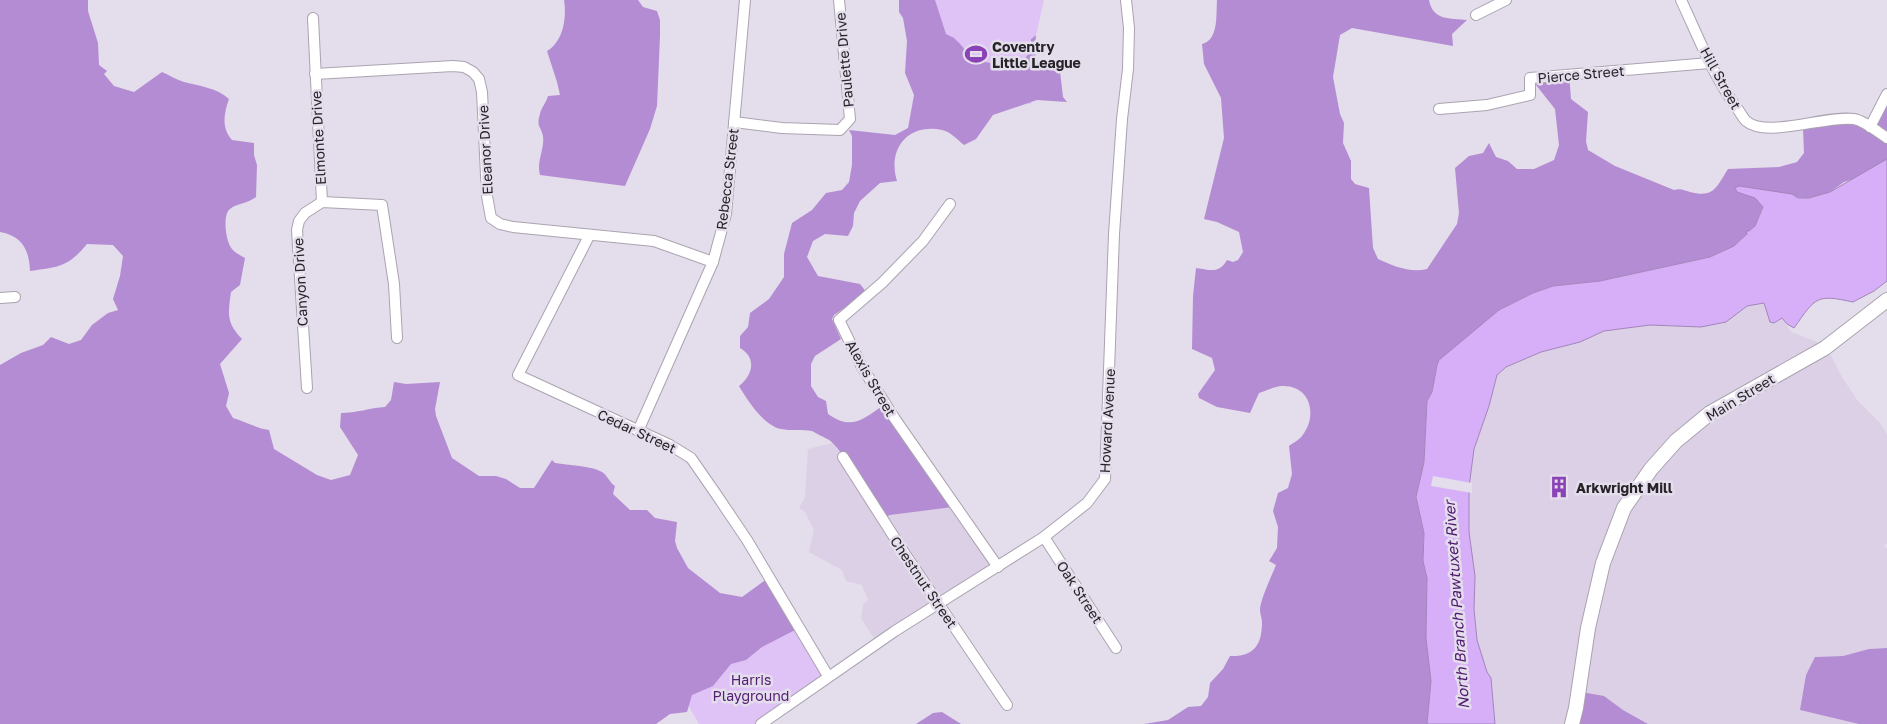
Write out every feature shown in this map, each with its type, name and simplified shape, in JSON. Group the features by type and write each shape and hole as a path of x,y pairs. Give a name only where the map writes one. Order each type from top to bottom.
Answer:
{"main road":[{"name":"Main Street","path":"1572,724 1588,628 1603,563 1624,508 1651,468 1676,441 1710,413 1825,348 1887,300"}],"street":[{"name":"Rebecca Street","path":"638,431 713,262 726,214 745,0"},
{"name":"Paulette Drive","path":"734,122 782,128 840,130 850,119 839,0"},
{"name":"Howard Avenue","path":"761,724 828,676 896,631 1044,537 1087,503 1105,479 1114,234 1122,119 1128,69 1129,28 1126,0"},
{"path":"1476,15 1506,0"},
{"name":"Hill Street","path":"1681,0 1710,63 1746,121 1762,128 1825,120 1855,119 1887,138"},
{"path":"313,18 315,74"},
{"name":"Pierce Street","path":"1439,109 1487,105 1530,95 1530,78 1710,63"},
{"name":"Eleanor Drive","path":"315,74 464,67 473,72 479,79 482,92 486,196 491,218 500,224 513,227 654,241 713,262"},
{"name":"Elmonte Drive","path":"315,74 322,202"},
{"path":"1870,127 1887,94"},
{"path":"322,202 382,205 394,284 397,338"},
{"name":"Canyon Drive","path":"307,388 297,230 305,213 322,202"},
{"name":"Alexis Street","path":"950,204 923,241 882,283 839,320 862,366 895,419 998,566"},
{"name":"Cedar Street","path":"589,236 518,375 670,445 691,458 747,540 828,676"},
{"path":"0,298 15,297"},
{"name":"Chestnut Street","path":"843,457 939,605 1007,705"},
{"name":"Oak Street","path":"1044,537 1116,648"}],"shaded area":[{"path":"0,0 88,0 88,11 98,43 99,65 107,71 104,74 114,86 134,92 162,72 181,81 214,90 229,99 224,120 226,130 232,140 254,143 254,155 257,165 256,197 230,209 226,215 226,230 230,246 235,252 245,258 240,285 231,292 229,312 233,328 242,339 220,364 229,393 226,406 233,418 269,430 274,449 317,475 331,480 350,475 358,455 340,427 341,413 385,407 391,400 394,382 406,384 440,382 435,409 436,416 452,458 479,476 496,476 506,479 520,488 534,488 552,460 555,463 598,470 606,475 615,486 613,494 630,510 647,510 655,518 677,522 675,541 688,568 720,593 742,597 768,578 799,628 762,647 746,660 731,664 713,686 692,695 687,712 670,714 656,724 0,724 0,365 21,353 43,345 51,337 69,344 81,340 92,325 108,313 118,310 113,299 120,276 123,256 113,245 87,244 80,252 62,265 30,271 28,256 23,245 14,237 0,232"},
{"path":"564,0 638,0 643,7 657,11 660,20 657,106 650,129 625,186 540,175 539,165 543,141 539,124 541,110 548,96 560,95 547,51 557,42 563,29"},
{"path":"899,0 935,0 946,34 955,39 972,57 981,61 1005,65 1019,63 1028,55 1031,39 1036,35 1035,51 1037,61 1040,65 1060,71 1063,97 1067,102 1037,100 993,115 976,139 964,145 942,130 930,129 910,135 898,149 895,159 897,181 880,183 860,201 854,213 853,226 848,236 825,234 813,241 807,257 818,276 860,284 867,293 834,315 832,319 841,339 815,356 811,364 811,386 818,397 826,401 828,414 844,422 857,421 884,405 953,507 890,515 883,518 834,444 812,431 785,430 774,427 762,418 751,405 739,386 744,382 751,367 749,357 740,348 740,336 748,327 750,313 769,299 784,277 784,254 792,223 812,210 826,193 842,190 849,182 852,165 852,136 849,130 895,135 908,128 914,95 905,73 907,41 903,18 899,12"},
{"path":"1217,0 1429,0 1434,12 1438,15 1467,20 1452,34 1453,46 1352,28 1340,35 1333,77 1340,114 1344,123 1343,143 1351,161 1351,179 1355,184 1369,188 1373,248 1378,259 1414,270 1427,269 1457,224 1459,213 1455,168 1469,156 1483,153 1489,143 1496,157 1508,161 1517,169 1534,169 1554,160 1559,145 1555,109 1536,85 1540,79 1569,73 1571,99 1588,112 1586,141 1588,150 1615,166 1674,190 1678,189 1698,194 1714,190 1728,169 1779,167 1797,162 1804,153 1803,128 1852,120 1869,127 1887,97 1887,163 1870,174 1844,182 1830,192 1809,198 1779,197 1765,201 1755,226 1734,246 1710,257 1600,281 1553,286 1533,293 1499,310 1437,365 1432,392 1427,401 1424,462 1416,497 1424,533 1423,561 1427,578 1426,638 1431,681 1427,724 1144,724 1168,720 1188,707 1201,706 1208,697 1210,683 1223,669 1230,656 1251,652 1258,643 1262,630 1261,606 1276,565 1269,561 1277,548 1278,527 1273,511 1278,493 1288,488 1292,474 1289,446 1302,436 1310,420 1309,403 1300,391 1292,387 1279,386 1259,393 1250,413 1217,407 1199,398 1198,394 1215,370 1212,358 1192,349 1193,296 1196,268 1217,269 1227,260 1233,262 1238,260 1243,252 1239,232 1217,222 1204,219 1224,138 1221,98 1204,64 1202,44 1207,42 1214,32"},
{"path":"1772,302 1791,332 1815,341 1828,350 1857,400 1879,422 1887,434 1887,543 1883,547 1887,548 1887,648 1869,649 1843,656 1815,657 1833,718 1859,724 1648,724 1623,710 1604,696 1572,724 1495,724 1491,678 1487,672 1477,640 1474,609 1475,576 1469,532 1469,487 1474,449 1489,406 1497,375 1506,367 1541,352 1580,342 1604,331 1650,325 1701,327 1726,322 1747,306"},
{"path":"832,443 890,515 953,507 998,567 877,643 861,618 863,605 868,600 862,585 846,581 842,570 809,552 814,530 805,512 799,508 805,498 808,449"},
{"path":"1887,648 1887,724 1859,724 1800,710 1806,675 1815,657 1843,656 1869,649"},
{"path":"1581,692 1604,696 1623,710 1648,724 1572,724"},
{"path":"942,712 961,724 916,724 933,713"}],"green space":[{"name":"Coventry Little League","path":"912,0 1044,0 1036,35 1031,39 1039,68 1031,104 946,103"},
{"name":"Harris Playground","path":"794,617 828,676 763,724 699,724 679,690"}],"water":[{"name":"North Branch Pawtuxet River","path":"1887,159 1887,281 1874,291 1853,302 1831,298 1818,300 1807,310 1794,328 1782,318 1774,323 1770,322 1764,303 1747,306 1726,322 1701,327 1650,325 1604,331 1580,342 1541,352 1506,367 1497,375 1489,406 1474,449 1469,487 1469,532 1475,576 1474,609 1477,640 1487,672 1491,678 1495,724 1427,724 1431,681 1426,638 1427,578 1423,561 1424,533 1416,497 1424,462 1427,401 1432,392 1439,360 1499,310 1533,293 1553,286 1600,281 1710,257 1734,246 1747,234 1746,231 1755,226 1763,207 1755,198 1737,192 1735,188 1739,186 1792,194 1798,198 1809,198 1830,192"}],"pier":[{"path":"1433,476 1472,483 1472,493 1431,486"}],"place":[{"name":"Coventry Little League","path":"976,54"},
{"name":"Arkwright Mill","path":"1559,487"}]}
